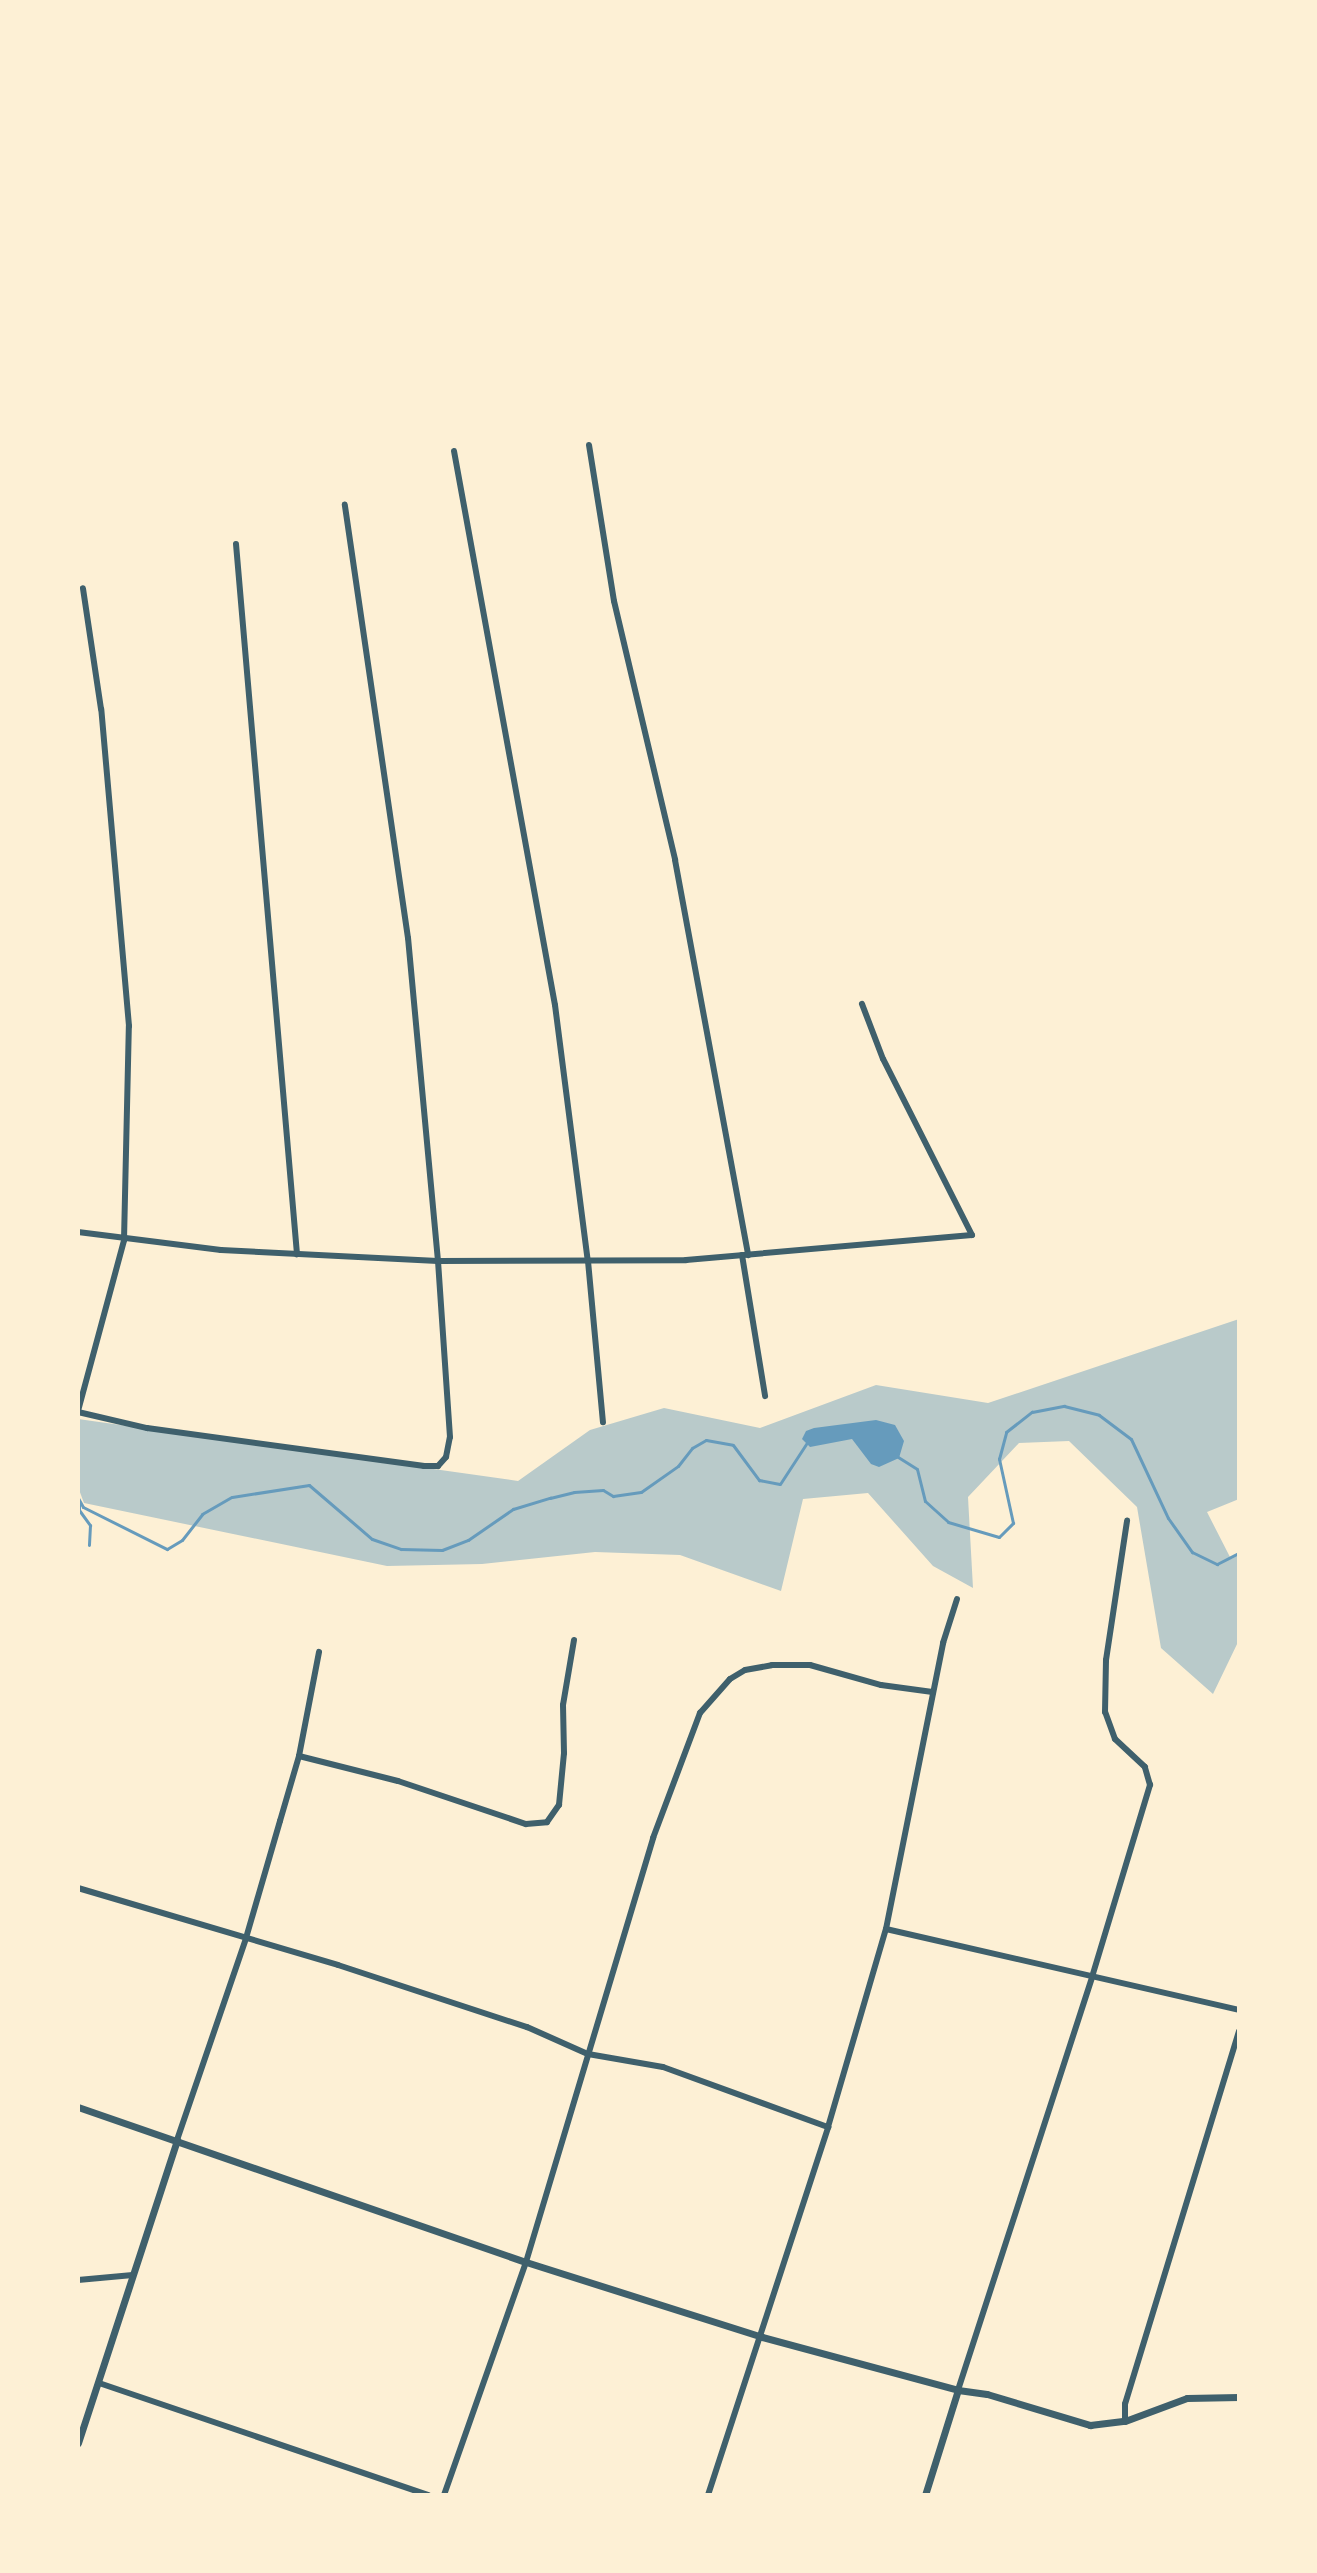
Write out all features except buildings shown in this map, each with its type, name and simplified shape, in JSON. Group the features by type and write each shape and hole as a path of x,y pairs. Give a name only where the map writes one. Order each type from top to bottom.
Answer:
{"street":[{"path":"589,445 614,601 675,860 745,1255 765,1396"},
{"path":"454,451 555,1005 588,1261 603,1422"},
{"path":"83,588 101,709 129,1026 124,1240 78,1412 185,1434 438,1466 446,1457 450,1437 438,1261 408,938 345,505"},
{"path":"236,544 297,1254"},
{"path":"78,1232 124,1240 297,1254 438,1261 686,1260 972,1235 883,1059 862,1004"},
{"path":"925,2495 1092,1977 1150,1785 1145,1767 1115,1739 1105,1712 1106,1660 1127,1521"},
{"path":"708,2495 762,2337 886,1929 933,1692 957,1599"},
{"path":"299,1756 398,1781 526,1824 547,1822 559,1805 564,1753 563,1705 574,1640"},
{"path":"78,2443 246,1938 299,1756 319,1652"},
{"path":"444,2495 526,2262 653,1838 700,1713 715,1692 745,1670 787,1664 810,1665 881,1685 933,1692"},
{"path":"78,1888 120,1898 527,2027 588,2054 663,2067 828,2127"},
{"path":"886,1929 1239,2010"},
{"path":"1125,2421 1125,2404 1239,2031"},
{"path":"78,2107 526,2262 762,2337 958,2390 987,2394 1090,2425 1125,2421 1187,2398 1239,2397"},
{"path":"78,2280 133,2275"},
{"path":"99,2383 428,2495"}],"shaded area":[{"path":"1239,1319 1239,1499 1207,1512 1231,1559 1239,1555 1239,1640 1213,1694 1161,1648 1137,1507 1069,1441 1019,1443 968,1497 973,1588 933,1566 868,1493 803,1499 781,1591 680,1555 595,1552 482,1564 387,1566 84,1503 78,1487 78,1419 518,1481 590,1430 664,1408 760,1428 876,1385 988,1403"}],"water":[{"path":"876,1420 895,1425 904,1441 899,1458 879,1467 871,1464 852,1439 810,1447 802,1439 806,1431 814,1428"}],"waterway":[{"path":"898,1457 917,1469 925,1501 948,1522 999,1537 1013,1523 999,1459 1006,1432 1032,1412 1064,1406 1099,1415 1131,1439 1168,1518 1192,1552 1217,1564 1239,1553"},
{"path":"78,1498 83,1507 167,1549 182,1540 202,1514 232,1497 309,1485 372,1539 401,1549 442,1550 468,1540 513,1509 550,1498 603,1490 613,1496 641,1492 678,1466 692,1448 706,1440 733,1445 759,1480 780,1484 808,1441"},
{"path":"79,1501 79,1510 90,1525 89,1545"}]}
